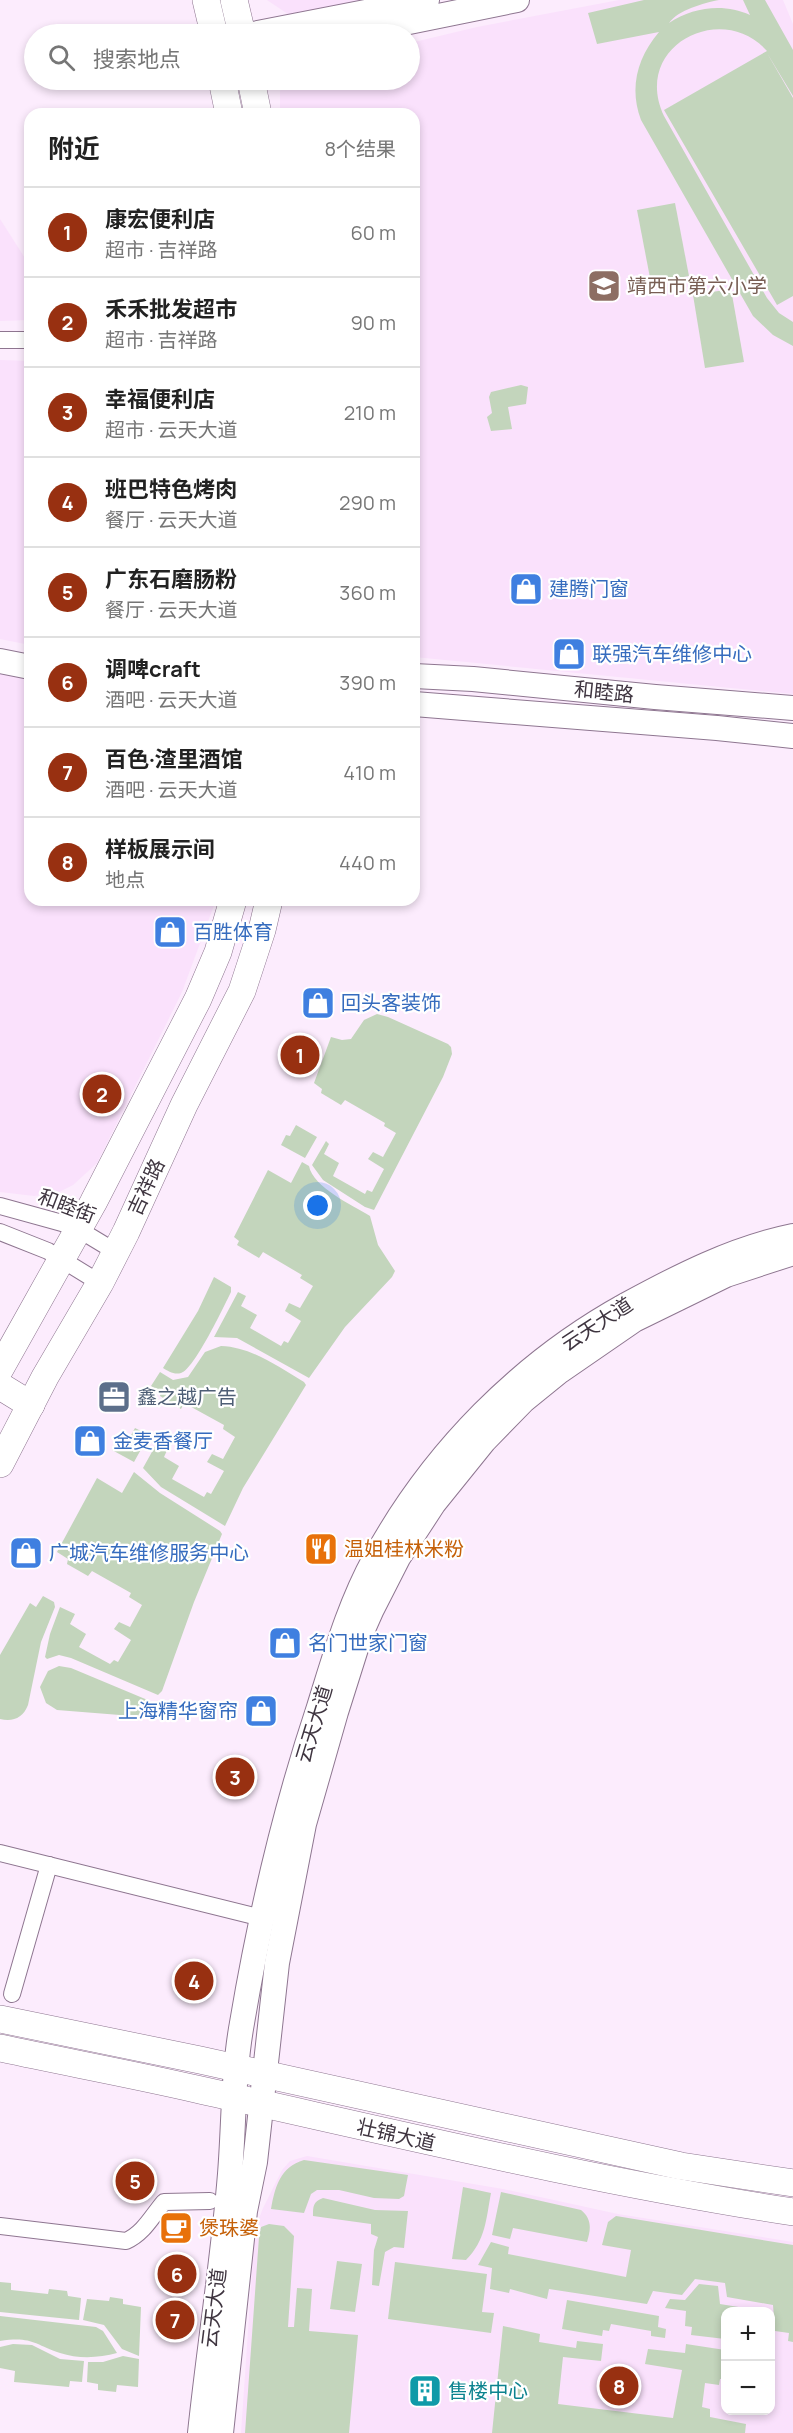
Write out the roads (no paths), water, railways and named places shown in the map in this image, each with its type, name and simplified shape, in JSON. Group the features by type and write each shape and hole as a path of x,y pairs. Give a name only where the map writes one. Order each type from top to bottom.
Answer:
{"main road":[{"path":"206,0 212,24"},
{"path":"234,0 240,24"},
{"path":"304,24 427,0"},
{"path":"399,24 517,0"},
{"path":"224,90 228,108"},
{"path":"252,90 257,108"},
{"path":"0,645 24,650"},
{"path":"0,661 24,666"},
{"name":"和睦路","path":"420,676 473,679 655,698 793,708"},
{"name":"和睦路","path":"420,704 793,736"},
{"name":"吉祥路","path":"0,1369 78,1230 198,999 218,952 232,906"},
{"name":"吉祥路","path":"0,1464 45,1377 116,1252 184,1105 242,991 268,906"},
{"name":"云天大道","path":"200,2433 230,2177 234,2097 241,2026 268,1896 308,1739 351,1607 374,1558 433,1469 477,1419 522,1376 589,1326 652,1290 724,1257 793,1236"},
{"name":"云天大道","path":"221,2433 245,2211 255,2162 266,2076 268,2032 277,1963 304,1824 360,1636 372,1609 408,1542 434,1503 484,1441 524,1401 560,1371 634,1320 701,1286 752,1265 793,1253"},
{"path":"0,1386 31,1405"},
{"name":"壮锦大道","path":"0,2019 681,2166 793,2183"},
{"name":"壮锦大道","path":"0,2048 234,2097 481,2154 671,2193 793,2212"}],"street":[{"path":"0,340 24,340"},
{"name":"和睦街","path":"0,1206 62,1223 116,1252"},
{"path":"0,1232 48,1251 100,1283"},
{"path":"0,1852 254,1916"},
{"path":"12,1994 49,1865"},
{"path":"0,2226 126,2241 140,2233 164,2202 210,2201"}],"place":[{"name":"靖西市第六小学","path":"604,286"},
{"name":"建腾门窗","path":"526,589"},
{"name":"联强汽车维修中心","path":"569,654"},
{"name":"百胜体育","path":"170,932"},
{"name":"回头客装饰","path":"318,1003"},
{"name":"康宏便利店","path":"300,1055"},
{"name":"禾禾批发超市","path":"102,1094"},
{"name":"鑫之越广告","path":"114,1397"},
{"name":"金麦香餐厅","path":"90,1441"},
{"name":"温姐桂林米粉","path":"321,1549"},
{"name":"广城汽车维修服务中心","path":"26,1553"},
{"name":"名门世家门窗","path":"285,1643"},
{"name":"上海精华窗帘","path":"261,1711"},
{"name":"幸福便利店","path":"235,1777"},
{"name":"班巴特色烤肉","path":"194,1981"},
{"name":"广东石磨肠粉","path":"135,2181"},
{"name":"煲珠婆","path":"176,2228"},
{"name":"调啤craft","path":"177,2274"},
{"name":"百色·渣里酒馆","path":"175,2320"},
{"name":"样板展示间","path":"619,2386"},
{"name":"售楼中心","path":"425,2391"}]}
